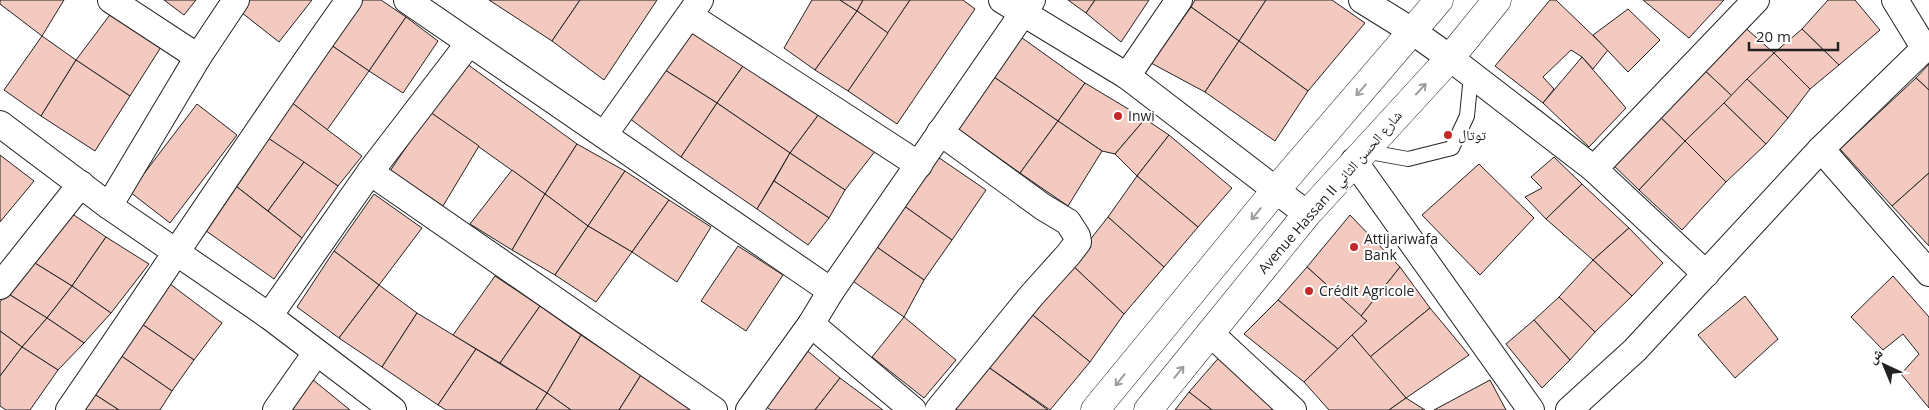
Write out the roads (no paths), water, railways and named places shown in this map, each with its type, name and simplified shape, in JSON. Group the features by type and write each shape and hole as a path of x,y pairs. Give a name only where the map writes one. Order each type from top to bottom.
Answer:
{"main road":[{"path":"1095,410 1275,191 1438,0"},
{"name":"Avenue Hassan II شارع الحسن الثاني","path":"1148,410 1307,214 1450,58 1497,0"}],"street":[{"path":"111,0 198,57"},
{"path":"109,206 198,57 236,0"},
{"path":"69,410 177,253 258,130 349,0"},
{"path":"407,0 831,292"},
{"path":"1127,76 1179,0"},
{"path":"1362,0 1450,58 1594,169 1706,274"},
{"path":"1594,169 1756,0"},
{"path":"1569,410 1635,350 1821,149 1927,47 1894,0"},
{"path":"749,410 811,324 919,165 1019,4 1127,76 1307,214"},
{"path":"604,135 695,8 919,165"},
{"path":"269,316 370,172 470,43"},
{"path":"0,124 109,206 269,316 393,410"},
{"path":"938,410 1078,242 1077,236 1068,222 1043,207 940,132"},
{"path":"1821,149 1929,273"},
{"path":"1359,156 1531,410"},
{"path":"370,172 714,410"},
{"path":"0,286 81,184"},
{"path":"811,324 913,410"},
{"path":"1210,333 1293,410"},
{"path":"276,410 316,353"}],"lane":[{"path":"1359,156 1408,159 1452,148 1467,116 1471,75"}],"place":[{"name":"Inwi","path":"1118,116"},
{"name":"توتال","path":"1448,135"},
{"name":"Attijariwafa Bank","path":"1354,247"},
{"name":"Crédit Agricole","path":"1309,291"}]}
